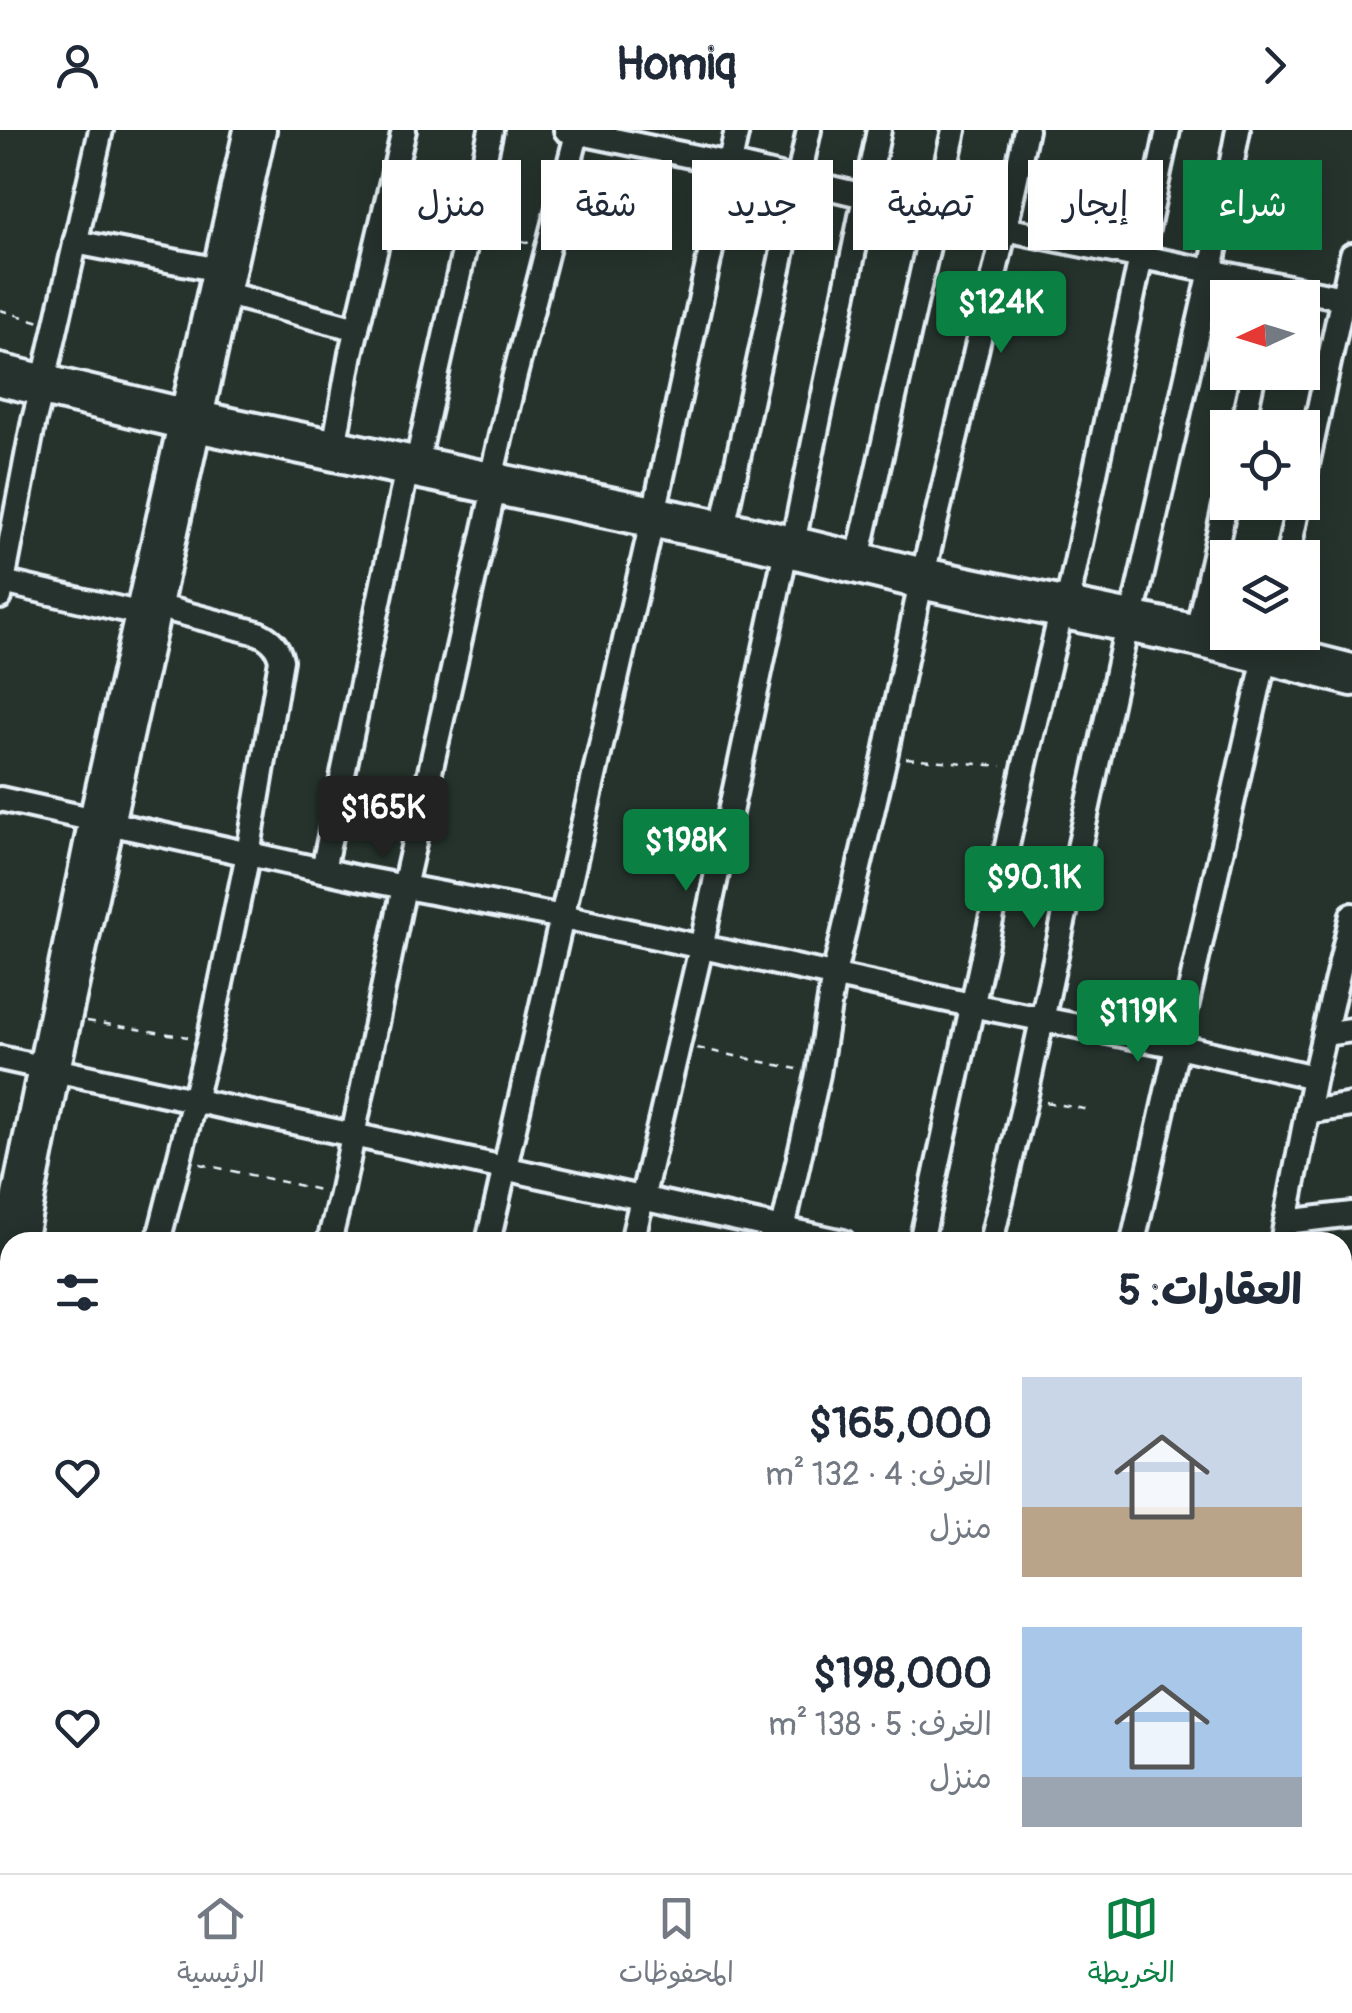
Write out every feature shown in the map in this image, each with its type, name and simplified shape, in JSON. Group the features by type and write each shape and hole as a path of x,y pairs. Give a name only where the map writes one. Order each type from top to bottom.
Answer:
{"street":[{"path":"101,130 34,420 2,590 149,610 258,634 278,648 280,660 248,854 209,1041 161,1232"},
{"path":"192,420 214,268 246,130"},
{"path":"8,1232 49,1068 192,420 227,294 264,130"},
{"path":"335,442 404,130"},
{"path":"323,870 490,130"},
{"path":"731,160 737,130"},
{"path":"803,160 810,130"},
{"path":"872,160 879,130"},
{"path":"948,160 954,130"},
{"path":"1008,215 1026,130"},
{"path":"923,1232 1168,130"},
{"path":"993,1232 1211,271 1238,130"},
{"path":"331,1232 517,364 574,131 711,160"},
{"path":"1008,230 1211,271 1237,280"},
{"path":"75,242 214,268"},
{"path":"634,1232 701,948 853,248"},
{"path":"490,1232 711,250"},
{"path":"724,523 783,250"},
{"path":"859,554 928,250"},
{"path":"783,1232 818,1074 834,974 1000,250"},
{"path":"1320,414 1348,299 1352,255"},
{"path":"227,294 357,329"},
{"path":"1320,296 1348,299"},
{"path":"0,366 44,385 192,420 789,546 922,579 1130,622 1210,629"},
{"path":"0,384 44,385"},
{"path":"192,420 335,442 412,466"},
{"path":"653,517 724,523 789,546 859,554 922,579"},
{"path":"1198,626 1222,520"},
{"path":"1130,622 1194,644 1210,644"},
{"path":"1136,1232 1267,650"},
{"path":"1277,650 1352,684"},
{"path":"1285,650 1352,666"},
{"path":"0,798 323,870 564,917 1314,1078"},
{"path":"25,1232 49,1068 71,1019 102,822"},
{"path":"1352,915 1284,1232 1352,1214"},
{"path":"1324,1034 1352,1030"},
{"path":"0,1058 641,1199 767,1232"},
{"path":"1307,1112 1352,1104"}],"path":[{"path":"0,310 55,327"},
{"path":"885,757 1024,768"},
{"path":"71,1019 209,1041"},
{"path":"678,1044 818,1074"},
{"path":"1024,1098 1089,1110"},
{"path":"179,1160 341,1194"}]}
